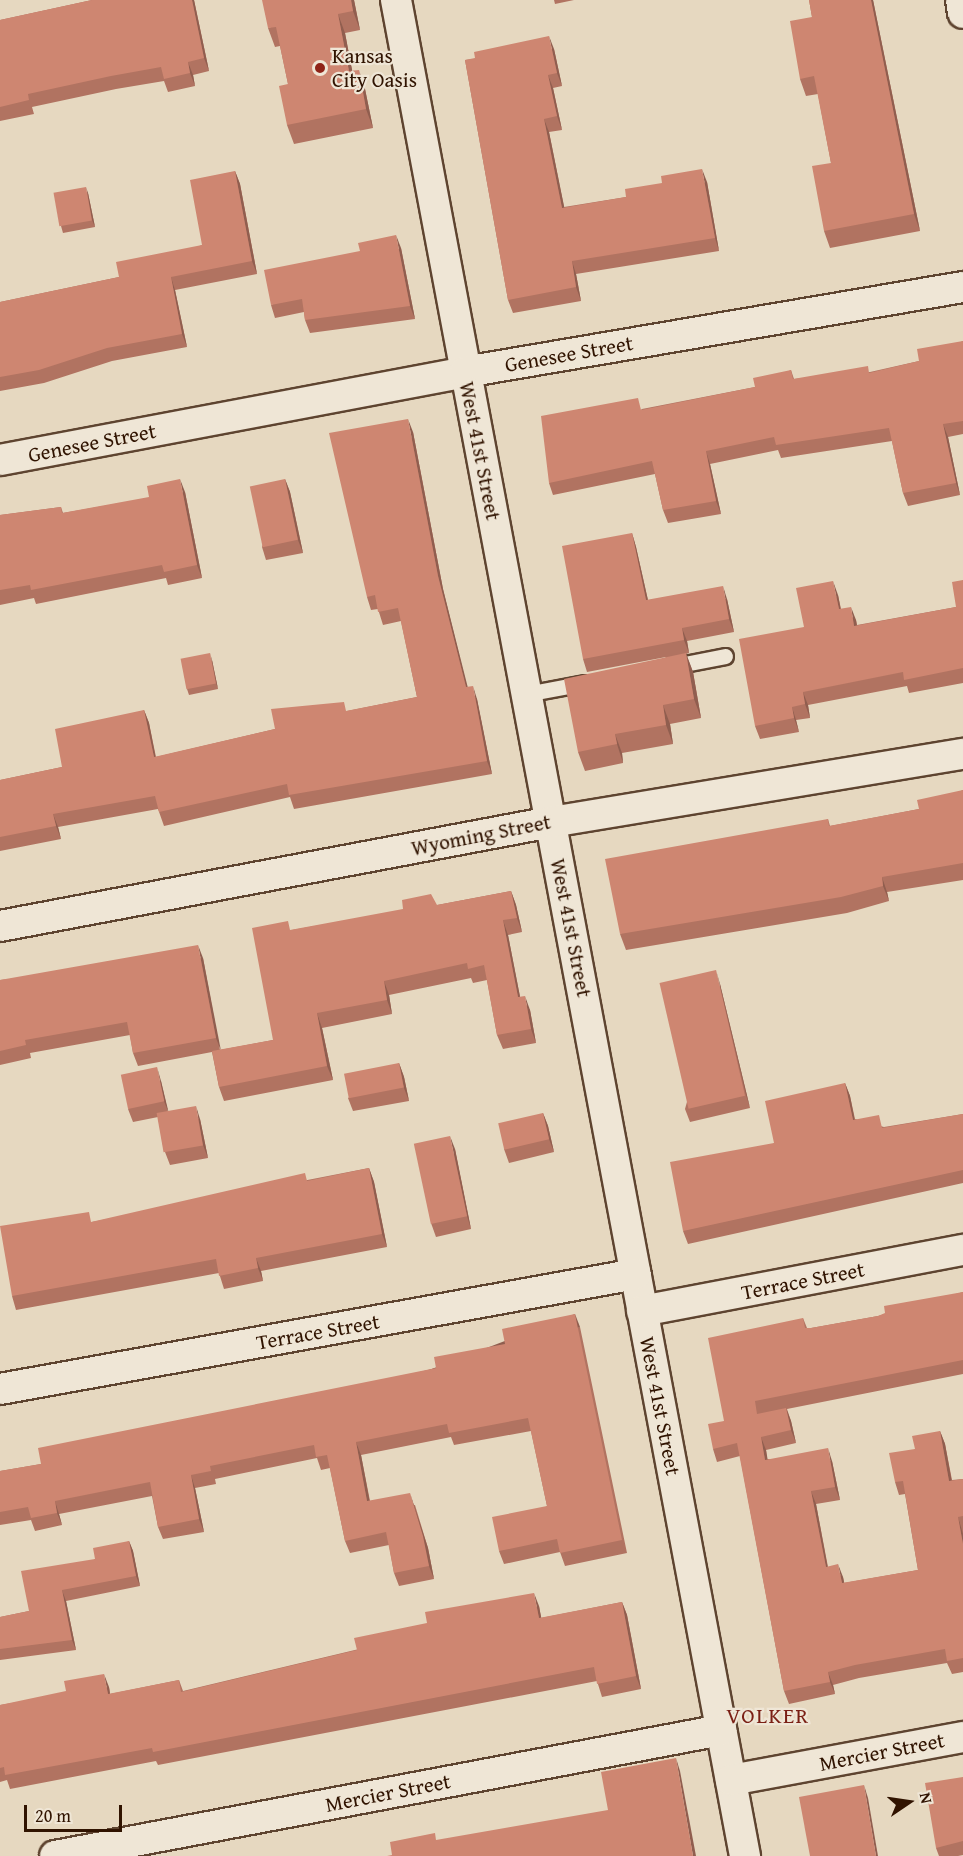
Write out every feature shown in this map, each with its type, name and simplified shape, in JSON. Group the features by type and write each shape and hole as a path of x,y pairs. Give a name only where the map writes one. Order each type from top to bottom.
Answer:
{"street":[{"name":"West 41st Street","path":"396,0 745,1856"},
{"path":"961,0 963,14"},
{"name":"Genesee Street","path":"0,460 465,372 963,287"},
{"name":"Wyoming Street","path":"0,926 551,822 963,754"},
{"name":"Terrace Street","path":"642,1311 963,1250"},
{"name":"Terrace Street","path":"0,1389 636,1274"},
{"name":"Mercier Street","path":"55,1856 721,1730"},
{"name":"Mercier Street","path":"731,1780 963,1737"}],"lane":[{"path":"652,670 726,656"},
{"path":"526,694 600,680"}],"building":[{"path":"92,0 192,0 204,58 188,62 190,73 164,79 161,67 28,94 29,100 0,107 0,20"},
{"name":"Kansas City Oasis","path":"262,0 351,0 353,11 338,14 349,71 359,70 366,109 287,125 279,86 288,84 276,27 268,28"},
{"path":"809,0 871,0 914,214 824,231 812,166 831,163 814,76 800,79 790,21 812,17"},
{"path":"549,36 557,73 548,75 557,116 544,119 562,208 626,197 625,189 662,183 661,176 702,169 715,238 572,261 576,287 508,300 465,60 475,58 474,52"},
{"path":"235,171 252,261 171,277 182,334 107,348 39,370 0,377 0,302 119,277 116,262 202,245 190,180"},
{"path":"86,187 92,220 59,226 54,193"},
{"path":"396,235 410,306 305,320 302,299 271,305 264,270 360,251 358,243"},
{"path":"963,341 963,421 943,424 956,483 903,493 889,428 776,445 774,437 706,451 716,501 663,510 652,461 549,483 541,416 638,398 641,410 755,387 753,378 791,370 793,379 868,366 869,373 919,361 917,349"},
{"path":"408,419 438,576 466,687 473,686 487,761 289,795 287,784 159,812 155,796 53,814 56,826 0,837 0,780 62,767 55,729 144,710 154,757 275,729 271,709 344,702 346,711 417,697 398,608 378,612 375,595 367,597 329,433"},
{"path":"180,479 197,565 164,572 162,565 31,590 30,585 0,590 0,515 61,507 62,513 149,497 147,486"},
{"path":"285,479 298,540 263,547 250,486"},
{"path":"632,533 646,600 723,586 729,619 682,628 684,640 583,659 562,546"},
{"path":"963,580 963,668 904,680 903,672 803,692 805,704 792,707 794,718 755,726 739,639 804,627 796,588 833,581 839,609 851,607 854,626 956,607 952,582"},
{"path":"210,653 216,683 186,689 181,659"},
{"path":"686,653 694,699 663,705 666,725 615,734 617,744 578,752 564,679"},
{"path":"963,790 963,863 882,877 883,886 841,897 620,934 605,859 828,819 829,826 919,809 917,800"},
{"path":"511,891 517,918 503,920 518,997 525,996 531,1029 497,1035 484,965 468,969 467,963 384,981 387,1000 317,1013 327,1066 219,1087 212,1051 273,1040 252,928 288,921 290,930 403,909 402,900 431,894 437,905"},
{"path":"198,945 216,1038 133,1053 127,1022 25,1040 26,1045 0,1051 0,980"},
{"path":"716,970 745,1096 689,1109 659,983"},
{"path":"399,1063 404,1088 349,1098 344,1074"},
{"path":"157,1067 164,1101 128,1109 121,1075"},
{"path":"845,1083 853,1120 879,1115 882,1128 963,1114 963,1170 683,1231 670,1162 774,1143 765,1101"},
{"path":"196,1106 203,1145 164,1152 157,1113"},
{"path":"543,1113 549,1139 504,1150 498,1123"},
{"path":"450,1136 467,1216 431,1224 414,1144"},
{"path":"369,1168 382,1234 256,1258 258,1268 219,1276 216,1259 12,1296 0,1226 89,1212 91,1222 305,1173 307,1181"},
{"path":"963,1292 963,1360 755,1401 757,1414 786,1408 791,1430 761,1437 765,1460 828,1448 835,1487 811,1491 826,1567 838,1564 842,1583 918,1570 903,1481 895,1482 889,1453 915,1449 912,1436 940,1431 949,1481 963,1479 963,1516 958,1517 963,1544 963,1658 947,1661 945,1649 855,1665 828,1672 830,1682 784,1691 737,1443 713,1449 708,1424 724,1421 708,1338 803,1318 805,1328 811,1328 878,1316 885,1313 884,1306"},
{"path":"575,1314 622,1540 560,1553 557,1539 499,1551 492,1517 547,1506 528,1418 449,1433 447,1424 356,1442 367,1501 410,1493 423,1536 429,1566 394,1573 386,1532 345,1541 327,1455 316,1457 314,1445 210,1466 211,1471 191,1475 199,1519 158,1527 150,1482 55,1501 57,1513 31,1518 28,1507 0,1512 0,1471 41,1464 38,1448 436,1368 434,1357 505,1344 502,1329"},
{"path":"129,1541 136,1576 62,1590 72,1640 0,1649 0,1617 29,1611 21,1571 95,1559 93,1548"},
{"path":"534,1593 539,1618 622,1602 636,1676 597,1684 594,1667 153,1752 152,1748 5,1775 4,1767 0,1768 0,1705 66,1691 64,1681 104,1674 108,1694 179,1680 181,1692 357,1650 354,1638 427,1623 425,1612"},
{"path":"676,1758 693,1856 387,1856 392,1855 390,1842 435,1833 436,1840 608,1810 601,1772"},
{"path":"963,1777 963,1841 936,1848 925,1783"},
{"path":"864,1785 876,1856 810,1856 799,1797"}],"place":[{"name":"Kansas City Oasis","path":"320,68"}],"district":[{"name":"VOLKER","path":"768,1716"}]}
